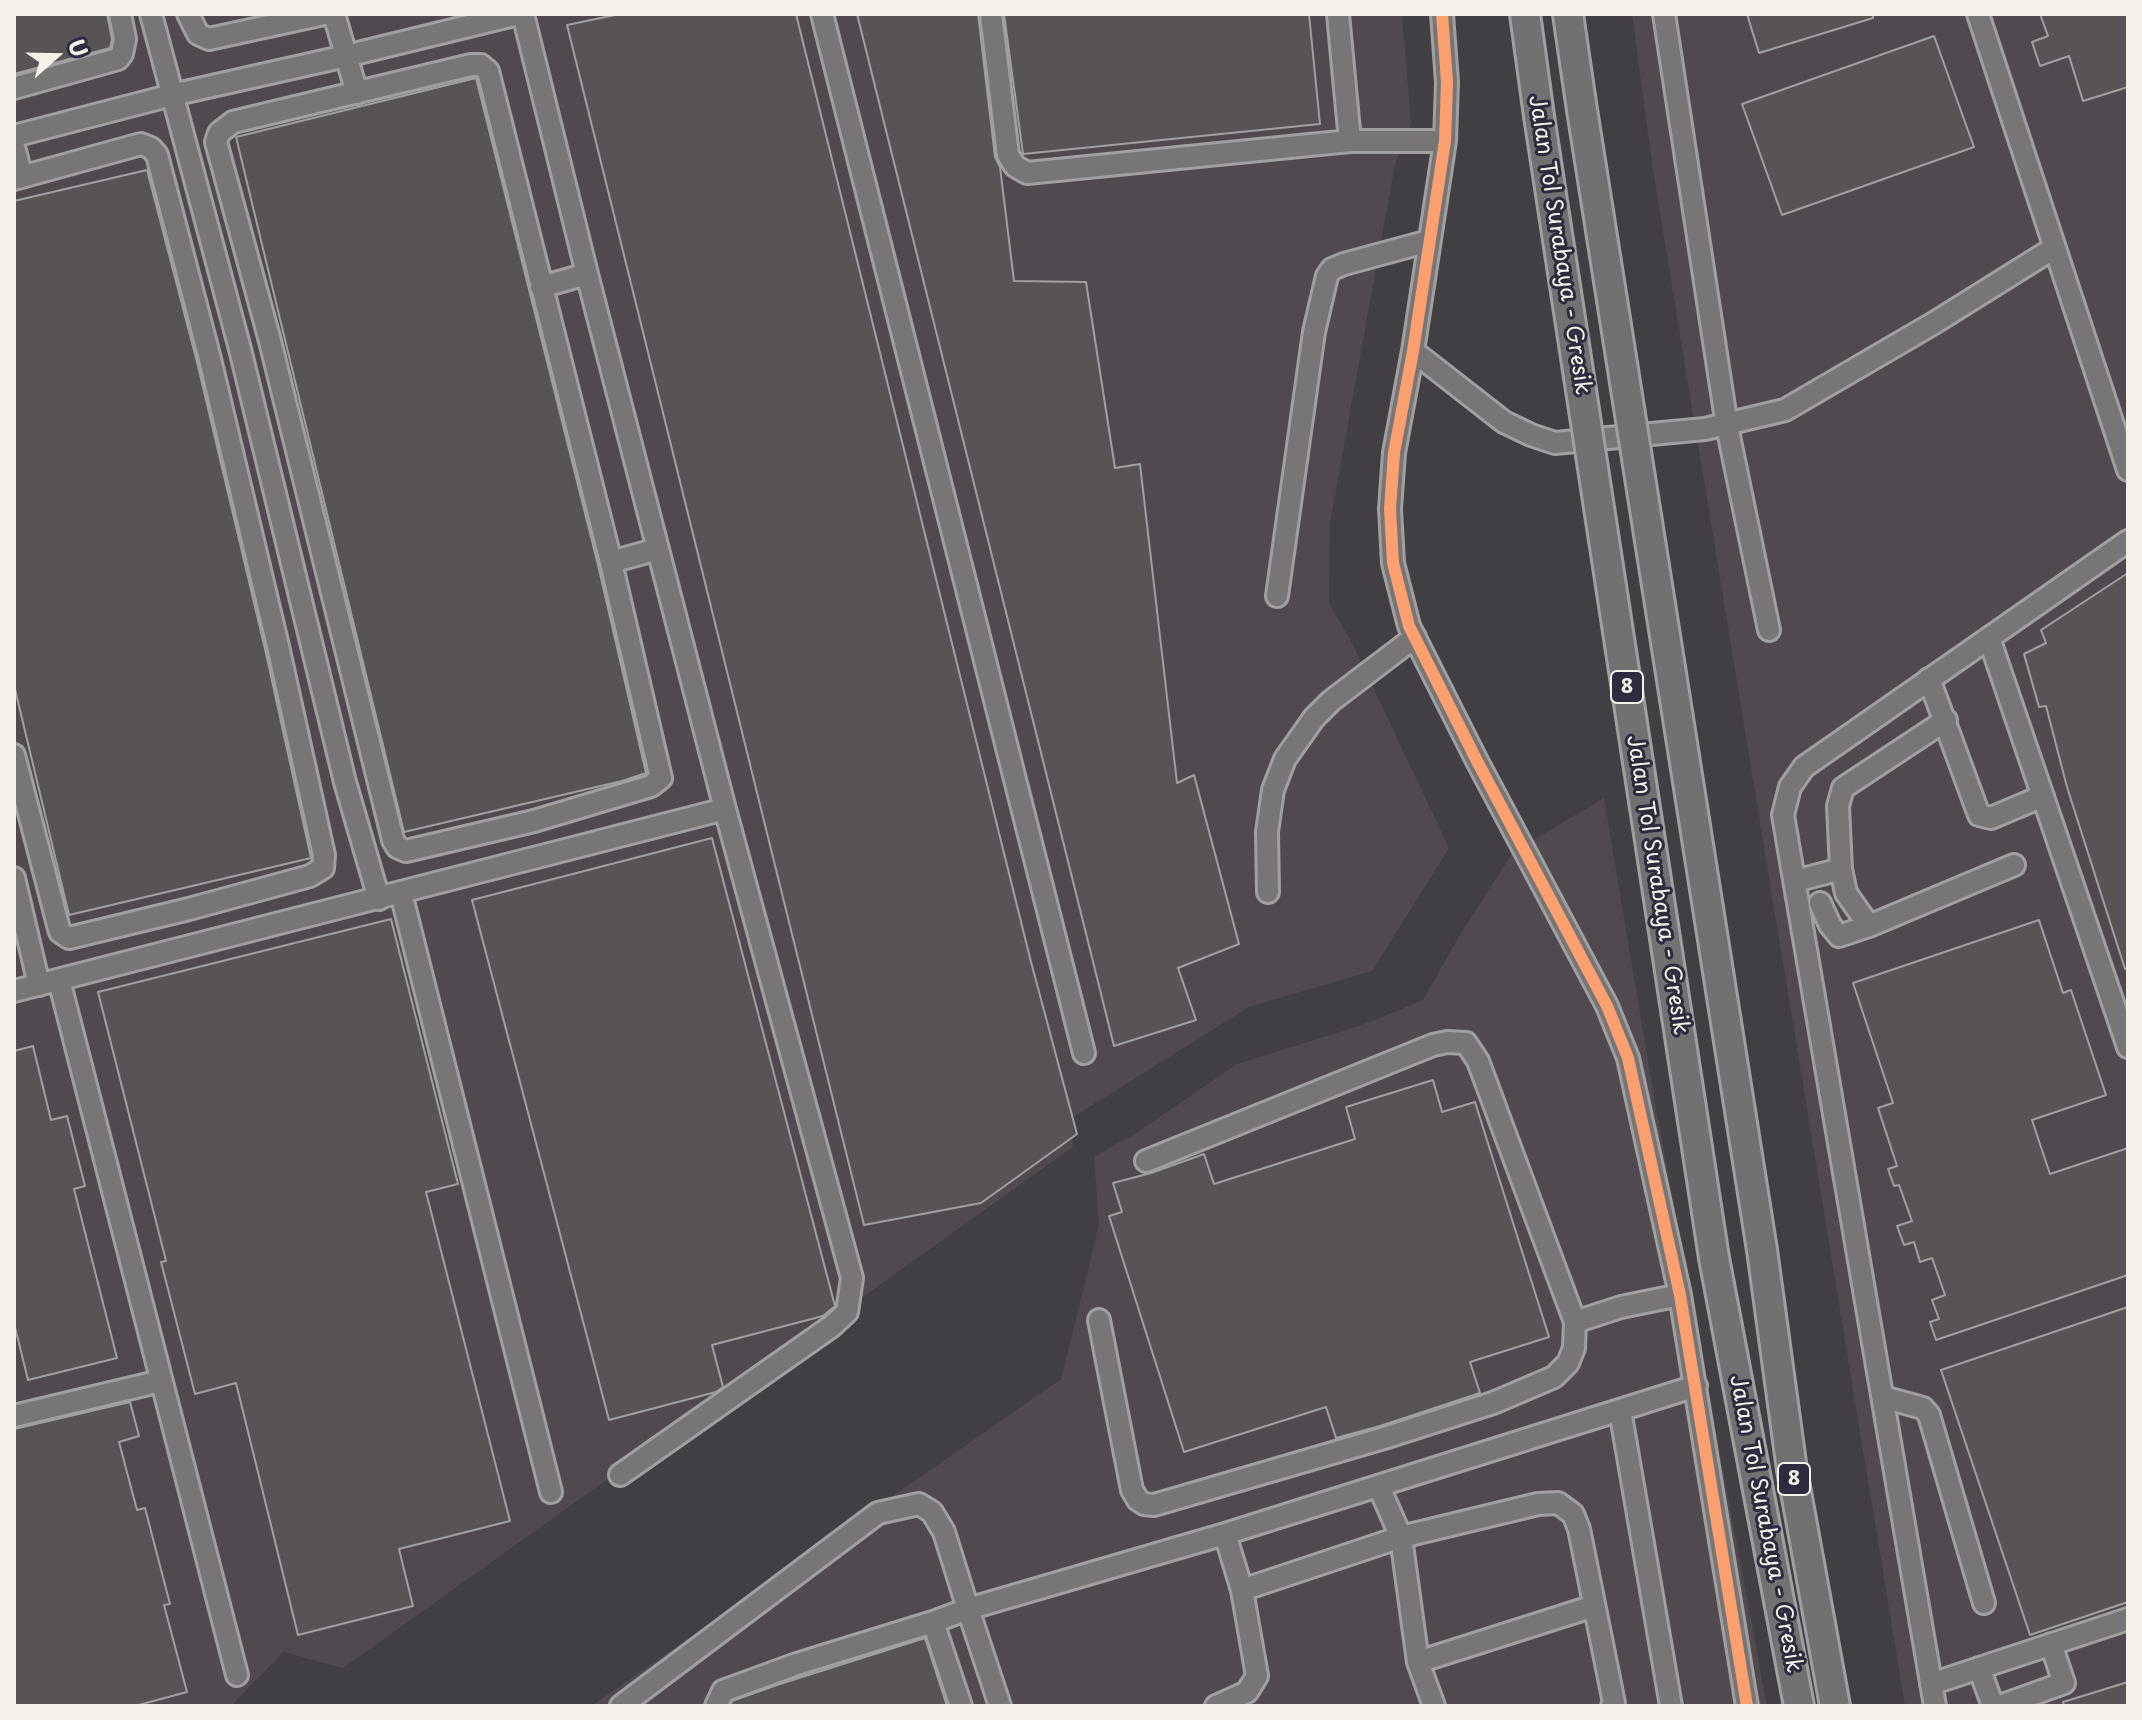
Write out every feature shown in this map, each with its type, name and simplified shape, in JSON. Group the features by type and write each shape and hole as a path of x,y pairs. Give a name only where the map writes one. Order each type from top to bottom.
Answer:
{"highway":[{"name":"Jalan Tol Surabaya - Gresik","path":"1525,14 1714,1258 1799,1706"},
{"name":"Jalan Tol Surabaya - Gresik","path":"1568,14 1762,1250 1792,1470 1835,1706"}],"street":[{"path":"14,88 118,59 125,39 120,14"},
{"path":"151,14 240,349 345,782 379,899"},
{"path":"188,14 198,34 209,39 324,14"},
{"path":"334,14 357,93"},
{"path":"14,136 172,95 521,14 725,809 852,1278 847,1312 832,1326 620,1475"},
{"path":"822,14 1084,1053"},
{"path":"991,14 1008,155 1015,166 1027,173 1350,141 1445,141"},
{"path":"1338,14 1350,141"},
{"path":"1442,14 1447,82 1445,141 1394,453 1390,509 1393,563 1400,595 1415,637 1607,1006 1628,1058 1680,1295 1747,1706"},
{"path":"1664,14 1727,426 1769,630"},
{"path":"1978,14 2128,470"},
{"path":"471,65 485,67 541,287 611,562 661,778 651,786 534,821 409,851 397,847 270,341 216,142 219,133 233,122 471,65"},
{"path":"14,147 18,178 141,144 157,155 210,359 278,646 324,855 323,868 310,876 189,909 76,938 64,935 58,925 14,755"},
{"path":"1277,596 1314,332 1327,276 1332,269 1344,264 1429,241"},
{"path":"1413,351 1504,422 1555,443 1727,426 1785,410 2054,248"},
{"path":"541,287 587,274"},
{"path":"210,359 270,341"},
{"path":"1935,1706 1783,815 1790,787 1804,767 2128,541"},
{"path":"611,562 658,549"},
{"path":"278,646 341,629"},
{"path":"1268,892 1267,832 1273,790 1285,759 1314,718 1331,701 1415,637"},
{"path":"1989,638 2128,1047"},
{"path":"1929,679 1979,815 1991,818 2043,796"},
{"path":"1869,926 1846,893 1841,869 1838,806 1843,788 1946,720"},
{"path":"14,991 725,809"},
{"path":"534,821 544,856"},
{"path":"1820,903 1839,936 2014,865"},
{"path":"1795,881 1841,869"},
{"path":"14,878 49,982 161,1381 237,1675"},
{"path":"401,893 551,1492"},
{"path":"1800,910 1846,893"},
{"path":"189,909 201,943"},
{"path":"1099,1320 1132,1490 1144,1504 1154,1505 1493,1403 1554,1377 1568,1363 1574,1348 1575,1322 1478,1061 1466,1043 1433,1045 1146,1161"},
{"path":"1575,1322 1621,1307 1680,1295"},
{"path":"14,1416 161,1381"},
{"path":"716,1706 723,1691 797,1664 968,1609 1379,1487 1696,1386"},
{"path":"1883,1397 1923,1408 1929,1415 1984,1603"},
{"path":"1620,1410 1671,1706"},
{"path":"1379,1487 1401,1537 1418,1662 1434,1706"},
{"path":"1242,1590 1401,1537 1538,1504 1558,1503 1573,1514 1579,1529 1614,1703 1612,1706"},
{"path":"621,1706 878,1513 919,1504 932,1512 944,1532 1000,1706"},
{"path":"1216,1706 1247,1692 1257,1676 1242,1590 1225,1534"},
{"path":"1418,1662 1594,1606"},
{"path":"1931,1684 2128,1619"},
{"path":"933,1622 961,1706"},
{"path":"2000,1706 2064,1683 2051,1644"},
{"path":"1979,1668 1993,1706"}],"shaded area":[{"path":"14,14 1402,14 1411,123 1395,164 1330,523 1329,603 1354,647 1449,848 1372,971 1249,1007 1070,1119 1073,1147 343,1668 283,1652 231,1706 14,1706"},
{"path":"1632,14 2128,14 2128,1706 1905,1706 1653,170"},
{"path":"1604,798 1655,1103 1767,1706 591,1706 1061,1379 1099,1225 1094,1157 1136,1133 1237,1064 1362,1025 1423,1000 1513,852"}],"building":[{"path":"14,14 107,14 112,39 110,48 14,74"},
{"path":"620,14 796,14 1030,958 1077,1134 981,1203 864,1225 567,25"},
{"path":"857,14 978,14 1014,281 1086,282 1115,468 1140,464 1177,783 1194,775 1239,944 1178,968 1196,1020 1114,1046"},
{"path":"1004,14 1309,14 1320,124 1023,154"},
{"path":"1747,14 1873,14 1873,18 1759,53"},
{"path":"2040,14 2128,14 2128,87 2083,101 2069,56 2040,66 2032,42 2048,36"},
{"path":"1934,36 1974,147 1782,215 1742,104"},
{"path":"476,78 598,565 646,773 404,832 236,137"},
{"path":"147,170 197,362 311,858 69,915 14,685 14,201"},
{"path":"2128,573 2128,969 2125,969 2067,787 2046,706 2039,707 2024,654 2046,643 2041,630"},
{"path":"712,838 835,1306 823,1316 712,1345 723,1387 716,1392 609,1420 472,900"},
{"path":"391,919 458,1184 426,1192 510,1521 399,1549 413,1606 298,1635 236,1383 195,1394 161,1262 166,1261 98,992"},
{"path":"2039,920 2063,993 2071,990 2106,1095 2032,1120 2050,1174 2128,1148 2128,1275 1936,1340 1930,1322 1939,1319 1932,1300 1945,1295 1932,1258 1920,1262 1914,1242 1904,1245 1897,1226 1912,1221 1899,1185 1894,1186 1888,1169 1897,1166 1878,1108 1893,1103 1853,983"},
{"path":"33,1046 51,1120 67,1116 85,1186 74,1189 117,1358 28,1380 14,1323 14,1051"},
{"path":"1433,1080 1442,1112 1475,1102 1549,1337 1470,1362 1480,1393 1380,1426 1336,1438 1326,1407 1184,1452 1109,1216 1122,1212 1113,1183 1204,1154 1214,1184 1355,1139 1346,1107"},
{"path":"2128,1307 2128,1602 2030,1635 1941,1370"},
{"path":"130,1402 139,1436 119,1442 137,1510 145,1508 170,1604 164,1605 187,1692 135,1706 14,1706 14,1429"},
{"path":"925,1638 947,1706 730,1706 732,1701 777,1685"},
{"path":"2128,1682 2128,1706 2064,1706 2063,1702"}],"cycle path":[{"path":"1442,14 1447,82 1445,141 1394,453 1390,509 1393,563 1409,626 1607,1006 1628,1058 1680,1295 1747,1706"}]}
